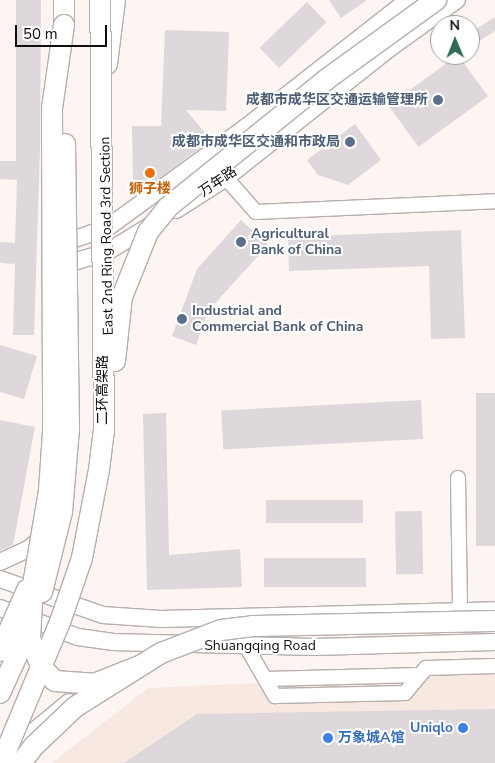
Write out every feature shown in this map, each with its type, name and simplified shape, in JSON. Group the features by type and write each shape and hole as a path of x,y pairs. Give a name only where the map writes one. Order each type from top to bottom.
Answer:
{"highway":[{"path":"0,693 46,582 65,490 69,429 64,25 62,0"},
{"name":"二环高架路","path":"2,763 60,622 82,558 104,432 100,0"},
{"path":"106,76 115,0"},
{"path":"104,432 122,297 148,232 168,207 190,188 328,79 436,0"},
{"path":"64,25 52,108 53,432 49,491 36,562 30,638 32,650 46,675 55,681 82,685 105,680 139,666 190,640 221,630 253,626 495,621"},
{"path":"0,651 22,604 36,562"},
{"path":"21,763 34,746 75,707 139,666"}],"main road":[{"path":"0,674 28,619 56,516 63,437 60,266 62,0"},
{"name":"East 2nd Ring Road 3rd Section","path":"0,751 73,606 85,570 108,449 105,0"},
{"name":"万年路","path":"60,244 107,228 246,127 408,0"},
{"name":"万年路","path":"60,266 107,252 226,178 390,48 457,0"},
{"path":"0,562 44,537 56,516"},
{"name":"Shuangqing Road","path":"0,579 73,606 103,614 161,619 495,610"},
{"name":"Shuangqing Road","path":"0,608 60,631 112,642 206,646 495,642"},
{"path":"0,760 45,720 102,681 142,665 206,646"}],"street":[{"path":"226,178 256,212 495,201"},
{"path":"458,478 460,611"},
{"path":"246,646 275,696 405,693 426,668 495,666"}],"shaded area":[{"path":"495,673 495,763 52,763 148,688"}],"building":[{"path":"16,0 41,0 40,150 34,335 13,335 15,264 0,263 0,242 15,243 17,180 0,179 0,161 16,161"},
{"path":"329,0 367,0 341,18"},
{"path":"307,2 326,22 279,68 260,48"},
{"path":"495,17 495,31 480,40 480,27"},
{"path":"165,30 229,32 226,111 186,110 211,140 154,182 133,182 132,126 161,126"},
{"name":"成都市成华区交通运输管理所","path":"444,65 465,65 488,96 418,147 388,106"},
{"name":"成都市成华区交通和市政局","path":"355,124 381,160 348,185 318,175 307,160"},
{"path":"241,220 268,245 208,311 196,345 172,336 197,269"},
{"path":"461,230 465,338 431,339 429,266 289,271 288,237"},
{"path":"0,345 37,356 24,399 0,392"},
{"path":"476,393 495,393 495,546 476,546"},
{"path":"421,400 423,439 223,449 221,410"},
{"path":"166,413 169,555 240,549 242,587 147,590 143,414"},
{"path":"0,420 35,427 13,545 0,551"},
{"path":"266,500 363,500 363,523 266,523"},
{"path":"395,511 422,511 423,574 396,574"},
{"path":"264,558 366,558 366,587 264,587"},
{"name":"万象城A馆","path":"495,709 495,763 124,763 197,714"}],"place":[{"name":"成都市成华区交通运输管理所","path":"438,100"},
{"name":"成都市成华区交通和市政局","path":"350,142"},
{"name":"狮子楼","path":"150,173"},
{"name":"Agricultural Bank of China","path":"241,242"},
{"name":"Industrial and Commercial Bank of China","path":"182,319"},
{"name":"Uniqlo","path":"463,728"},
{"name":"万象城A馆","path":"328,738"}]}
